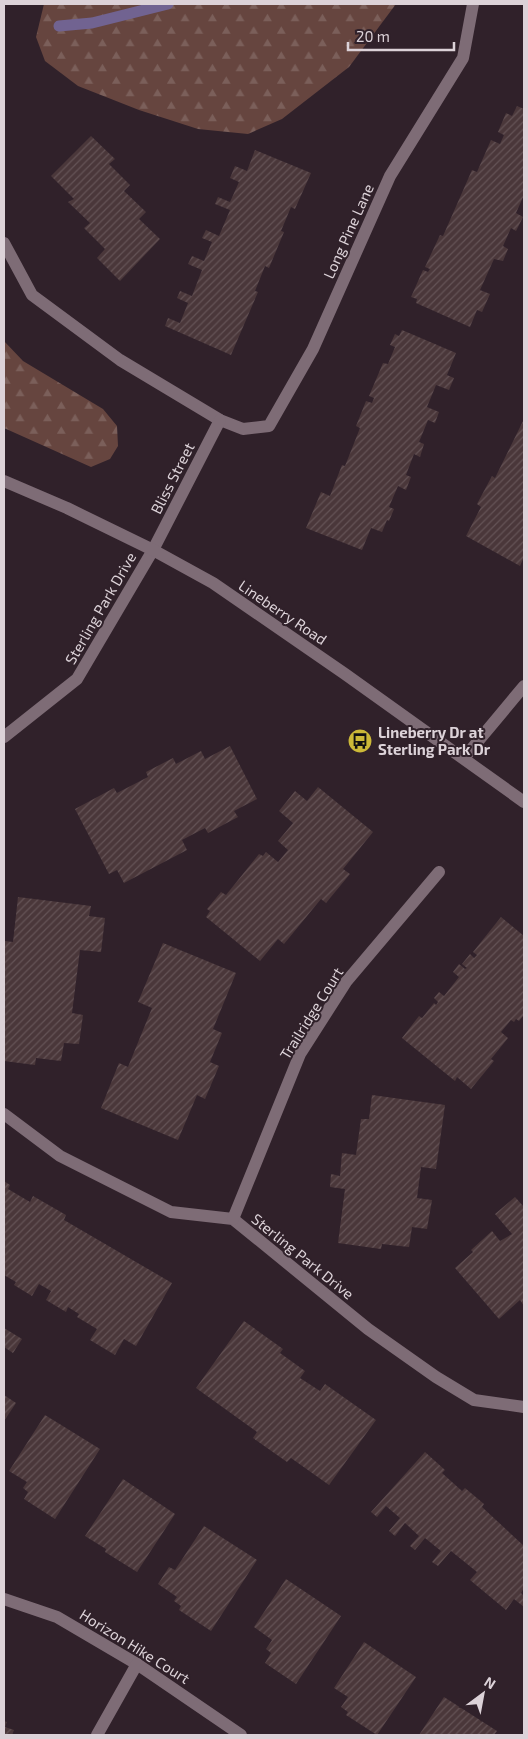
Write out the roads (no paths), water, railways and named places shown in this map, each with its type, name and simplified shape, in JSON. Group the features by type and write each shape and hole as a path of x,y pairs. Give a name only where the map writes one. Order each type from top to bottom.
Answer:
{"street":[{"name":"Long Pine Lane","path":"220,420 243,429 269,426 313,349 390,176 462,58 473,4"},
{"path":"4,243 32,295 120,360 220,420"},
{"name":"Bliss Street","path":"153,550 220,420"},
{"name":"Lineberry Road","path":"4,482 67,508 153,550 220,589 338,668 524,802"},
{"name":"Sterling Park Drive","path":"4,737 77,679 153,550"},
{"path":"464,758 524,686"},
{"name":"Trailridge Court","path":"233,1219 300,1054 346,982 439,872"},
{"name":"Sterling Park Drive","path":"4,1114 60,1156 171,1212 233,1219 368,1329 436,1377 474,1400 524,1408"},
{"name":"Horizon Hike Court","path":"4,1599 57,1617 136,1664 241,1735"},
{"path":"97,1735 136,1664"}],"waterway":[{"path":"59,26 92,23 168,4"}],"place":[{"name":"Lineberry Dr at Sterling Park Dr","path":"360,741"}]}
